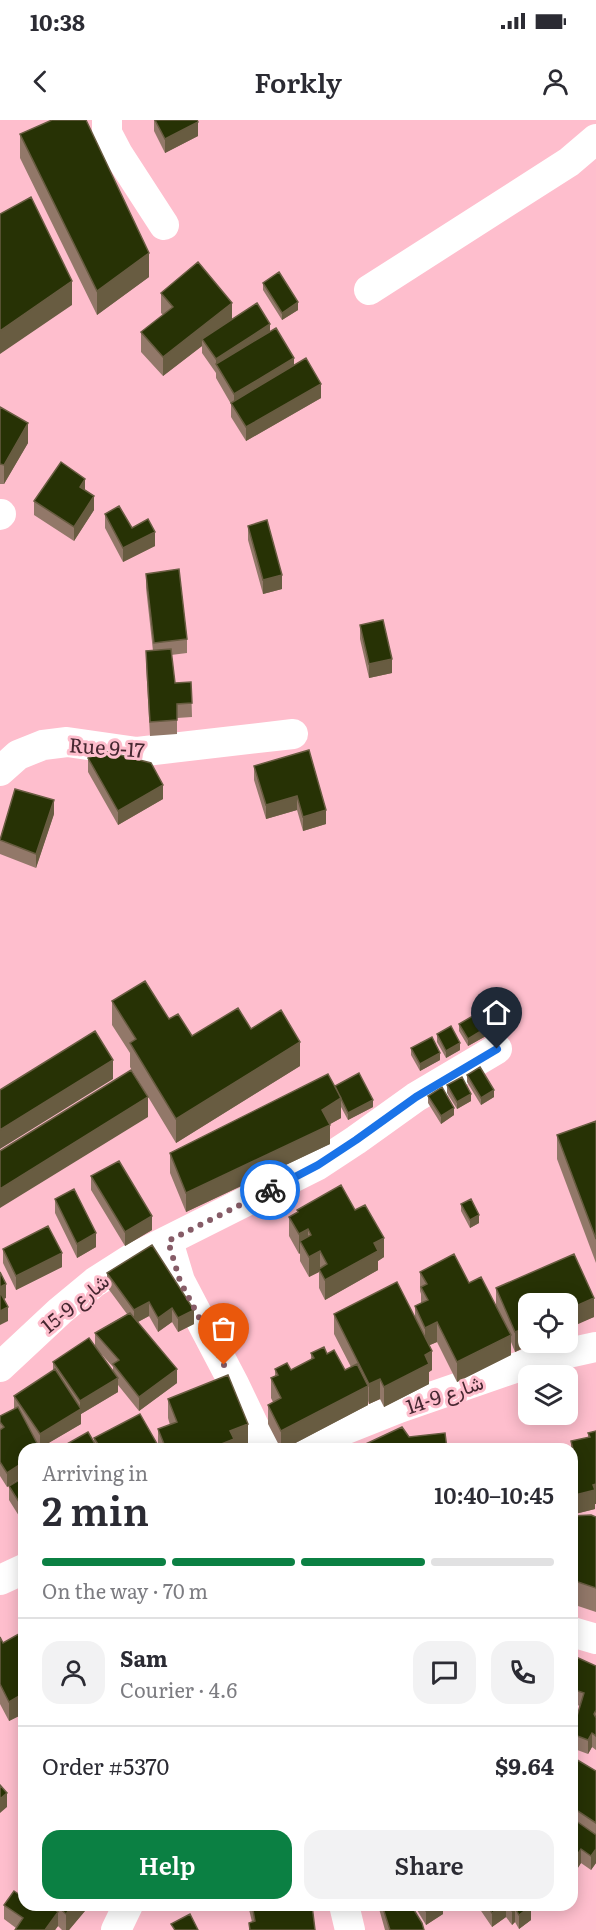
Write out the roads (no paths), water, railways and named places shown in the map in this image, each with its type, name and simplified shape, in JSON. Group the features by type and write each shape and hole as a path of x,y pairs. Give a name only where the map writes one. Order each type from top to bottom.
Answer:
{"street":[{"path":"107,120 108,133 118,154 164,225"},
{"path":"369,290 569,162 596,139"},
{"name":"Rue 9-17","path":"0,771 18,755 43,746 67,742 137,752 294,734"},
{"name":"شارع 9-15","path":"0,1367 95,1282 131,1259 318,1165 416,1097 497,1049"},
{"path":"168,1241 180,1281 262,1443"},
{"name":"شارع 9-14","path":"311,1443 399,1408 541,1359 596,1347"},
{"path":"0,1581 18,1572"},
{"path":"578,1634 596,1639"},
{"path":"116,1930 125,1911"},
{"path":"345,1911 350,1930"}]}
